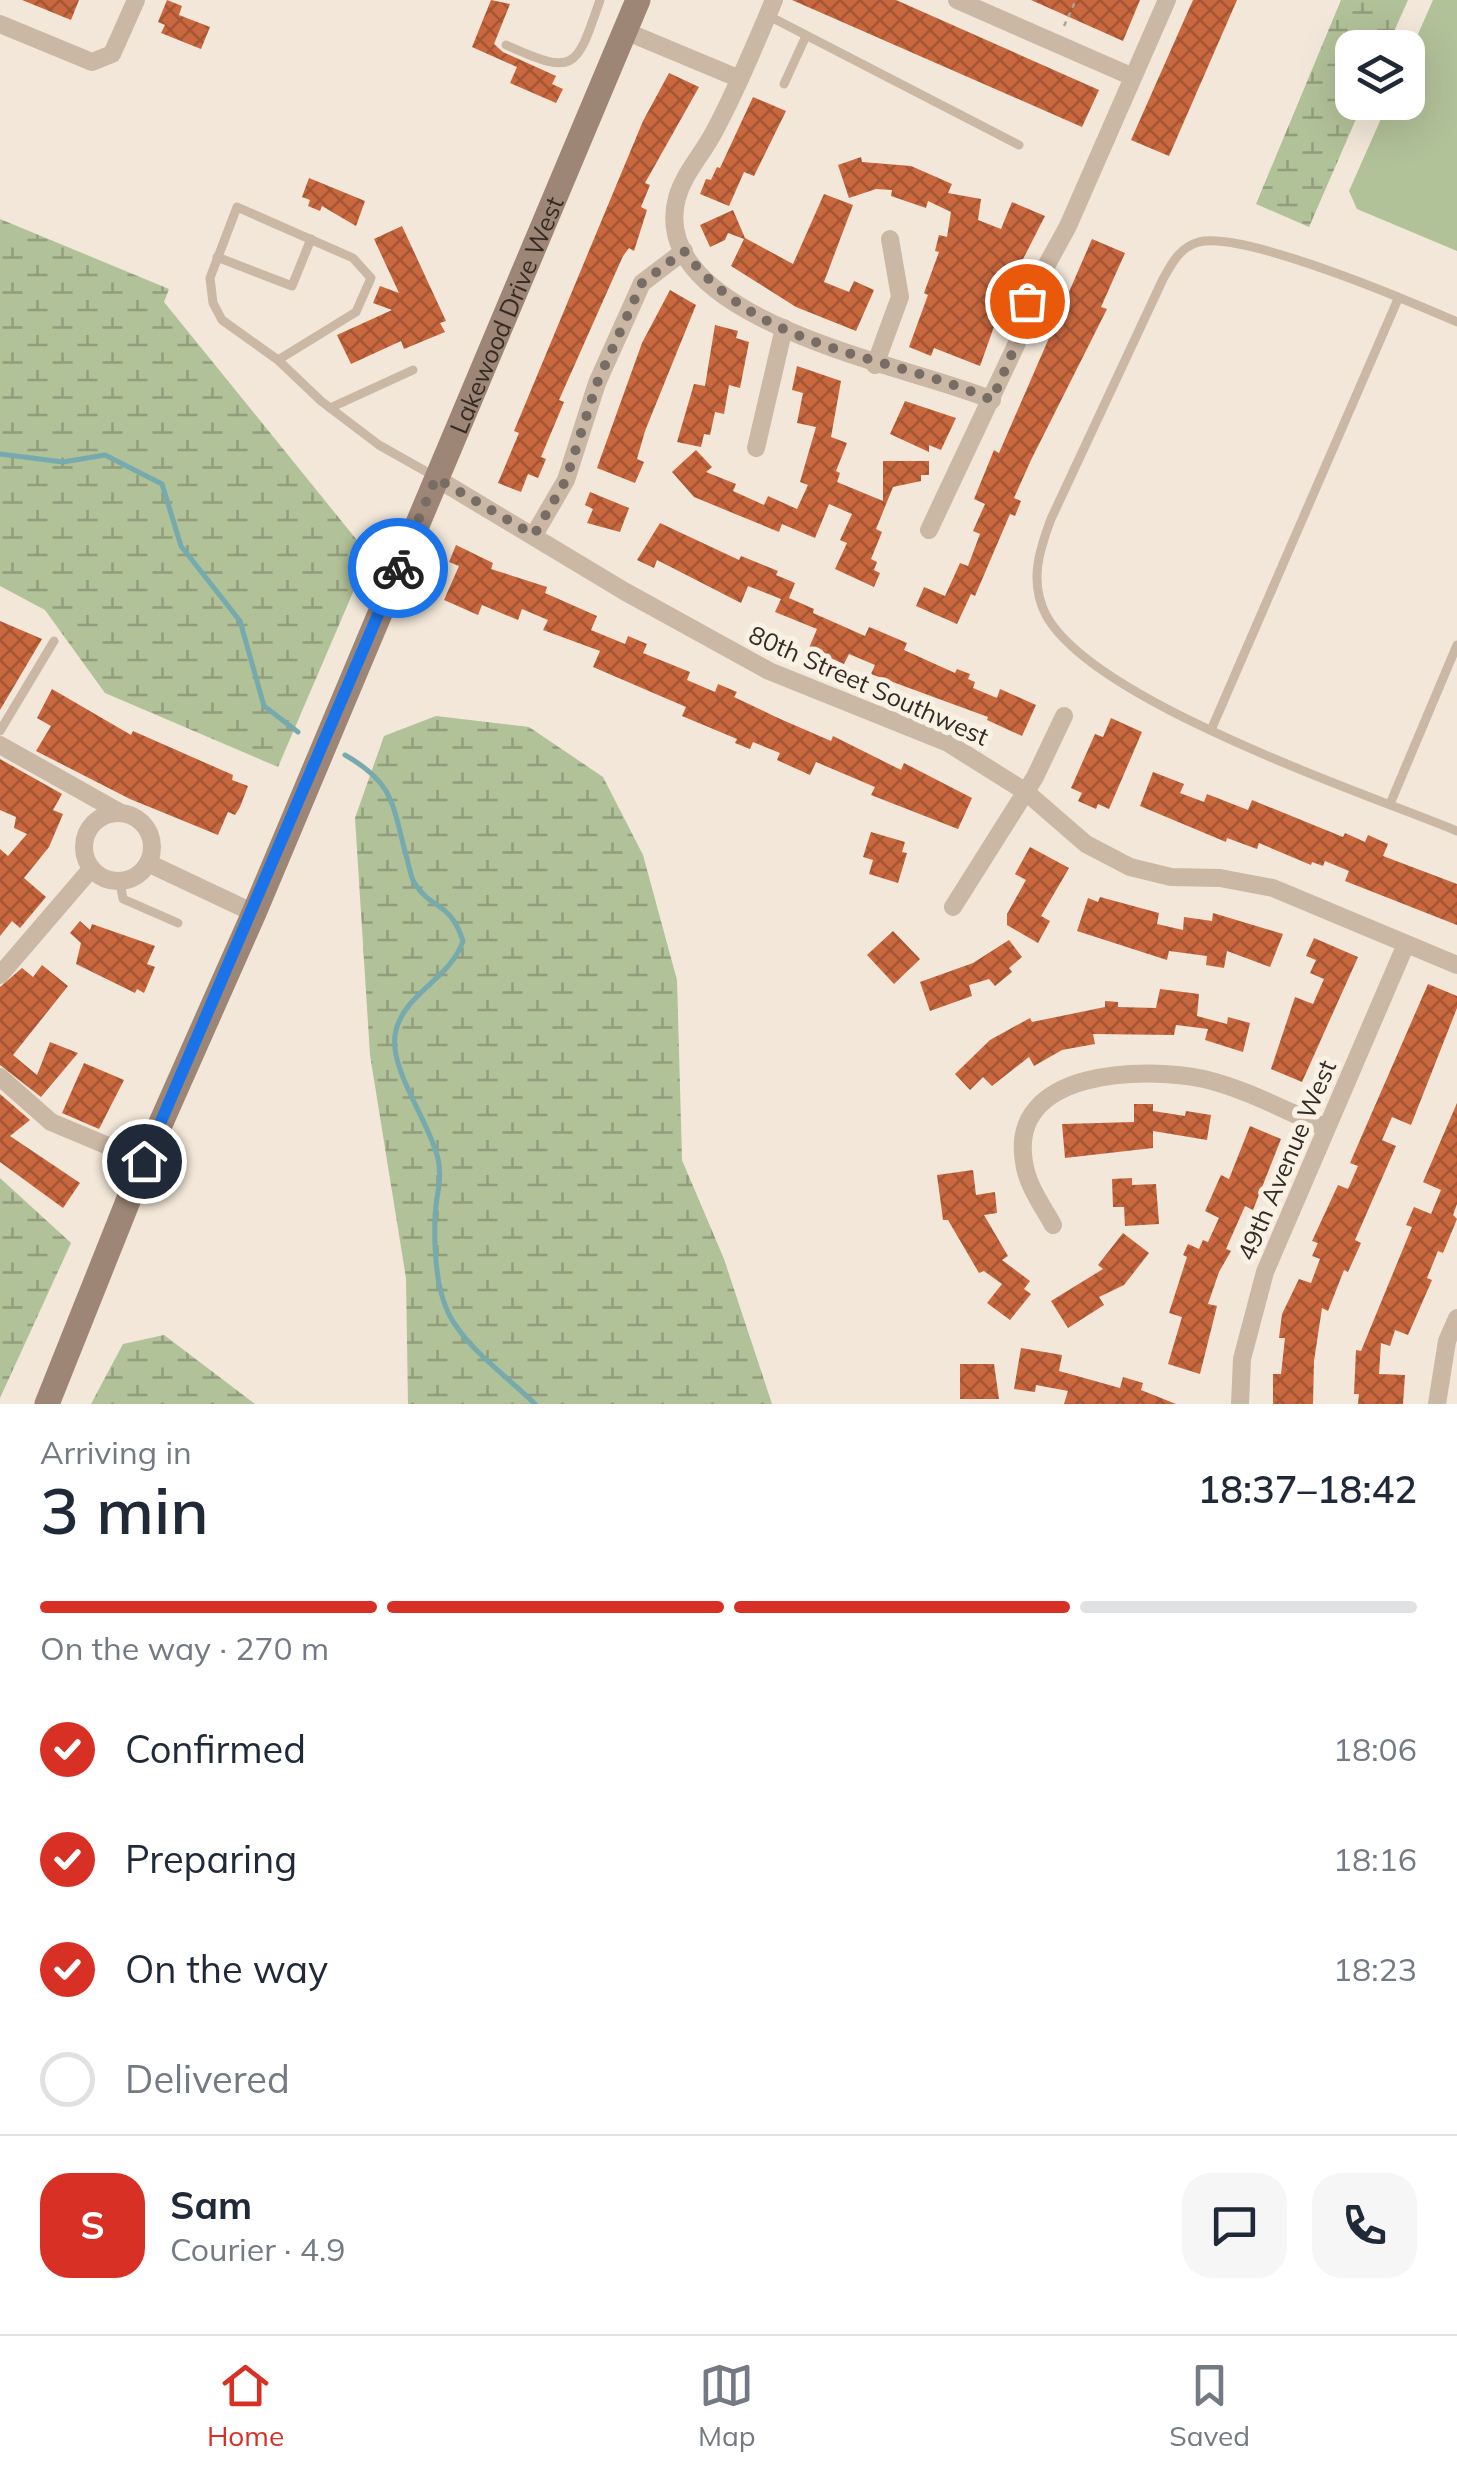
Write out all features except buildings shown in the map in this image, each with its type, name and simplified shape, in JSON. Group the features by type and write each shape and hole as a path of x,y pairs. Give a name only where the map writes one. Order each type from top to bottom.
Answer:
{"main road":[{"name":"Lakewood Drive West","path":"47,1404 144,1161 254,913 638,0"}],"street":[{"path":"0,24 92,62 112,54 136,0"},
{"path":"957,0 983,5 1133,77"},
{"path":"929,530 1017,342 1027,301 1068,226 1167,0"},
{"path":"770,8 740,79 678,194 674,220 684,251 706,282 784,328 875,365 992,400"},
{"path":"625,31 740,79"},
{"path":"875,365 900,297 890,239"},
{"path":"534,535 566,480 597,383 642,283 684,251"},
{"path":"756,448 784,328"},
{"name":"80th Street Southwest","path":"436,478 769,671 948,742 1026,792 1086,844 1130,867 1170,877 1254,883 1457,965"},
{"path":"953,907 1026,792 1064,716"},
{"path":"0,744 142,822 152,842 148,863 132,879 120,882 92,869 83,848 90,826 110,814 121,813"},
{"path":"148,863 254,913"},
{"path":"3,966 92,869"},
{"name":"49th Avenue West","path":"1240,1404 1253,1304 1406,944"},
{"path":"1053,1225 1026,1172 1023,1144 1026,1130 1042,1103 1076,1083 1132,1074 1200,1078 1326,1128"},
{"path":"0,1077 51,1122 144,1161"},
{"path":"1438,1404 1447,1341 1457,1318"}],"lane":[{"path":"506,45 553,66 568,63 579,54 600,0"},
{"path":"770,8 806,36 1020,145"},
{"path":"784,84 806,36"},
{"path":"278,360 356,312 371,278 353,258 238,207 210,278 213,303 222,320 278,360 330,408 380,445 436,478"},
{"path":"217,257 292,286 310,239"},
{"path":"1457,322 1331,273 1229,243 1202,241 1184,248 1162,279 1037,554 1038,591 1047,615 1081,653 1134,692 1211,730 1457,832"},
{"path":"1211,730 1398,299"},
{"path":"330,408 413,370"},
{"path":"0,731 54,641"},
{"path":"1390,804 1457,646"},
{"path":"120,882 123,898 178,923"}],"path":[{"path":"1060,31 1076,0"}],"green space":[{"path":"1341,0 1408,0 1395,30 1335,30 1335,120 1356,120 1309,227 1256,204"},
{"path":"1433,0 1457,0 1457,251 1357,209 1349,191 1380,120 1425,120 1425,30 1420,30"},
{"path":"0,219 169,289 164,302 369,555 278,767 105,693 45,610 0,586"},
{"path":"436,716 529,727 603,777 643,855 677,980 682,1160 724,1259 772,1404 408,1404 406,1278 370,1055 355,818 384,736"},
{"path":"0,1178 71,1243 0,1398"},
{"path":"164,1335 255,1404 91,1404 123,1344"}],"waterway":[{"path":"0,454 63,462 105,455 162,484 181,546 240,621 264,706 298,732"},
{"path":"345,755 373,775 389,796 413,881 453,919 463,941 448,966 401,1017 396,1030 397,1060 438,1159 436,1259 448,1312 472,1345 535,1404"}],"way so far":[{"path":"398,568 436,478 534,535 574,462 597,383 642,283 684,251 706,282 784,328 875,365 973,391 992,400 1017,342 1027,301"}],"route":[{"path":"144,1161 254,913 398,568"}]}
